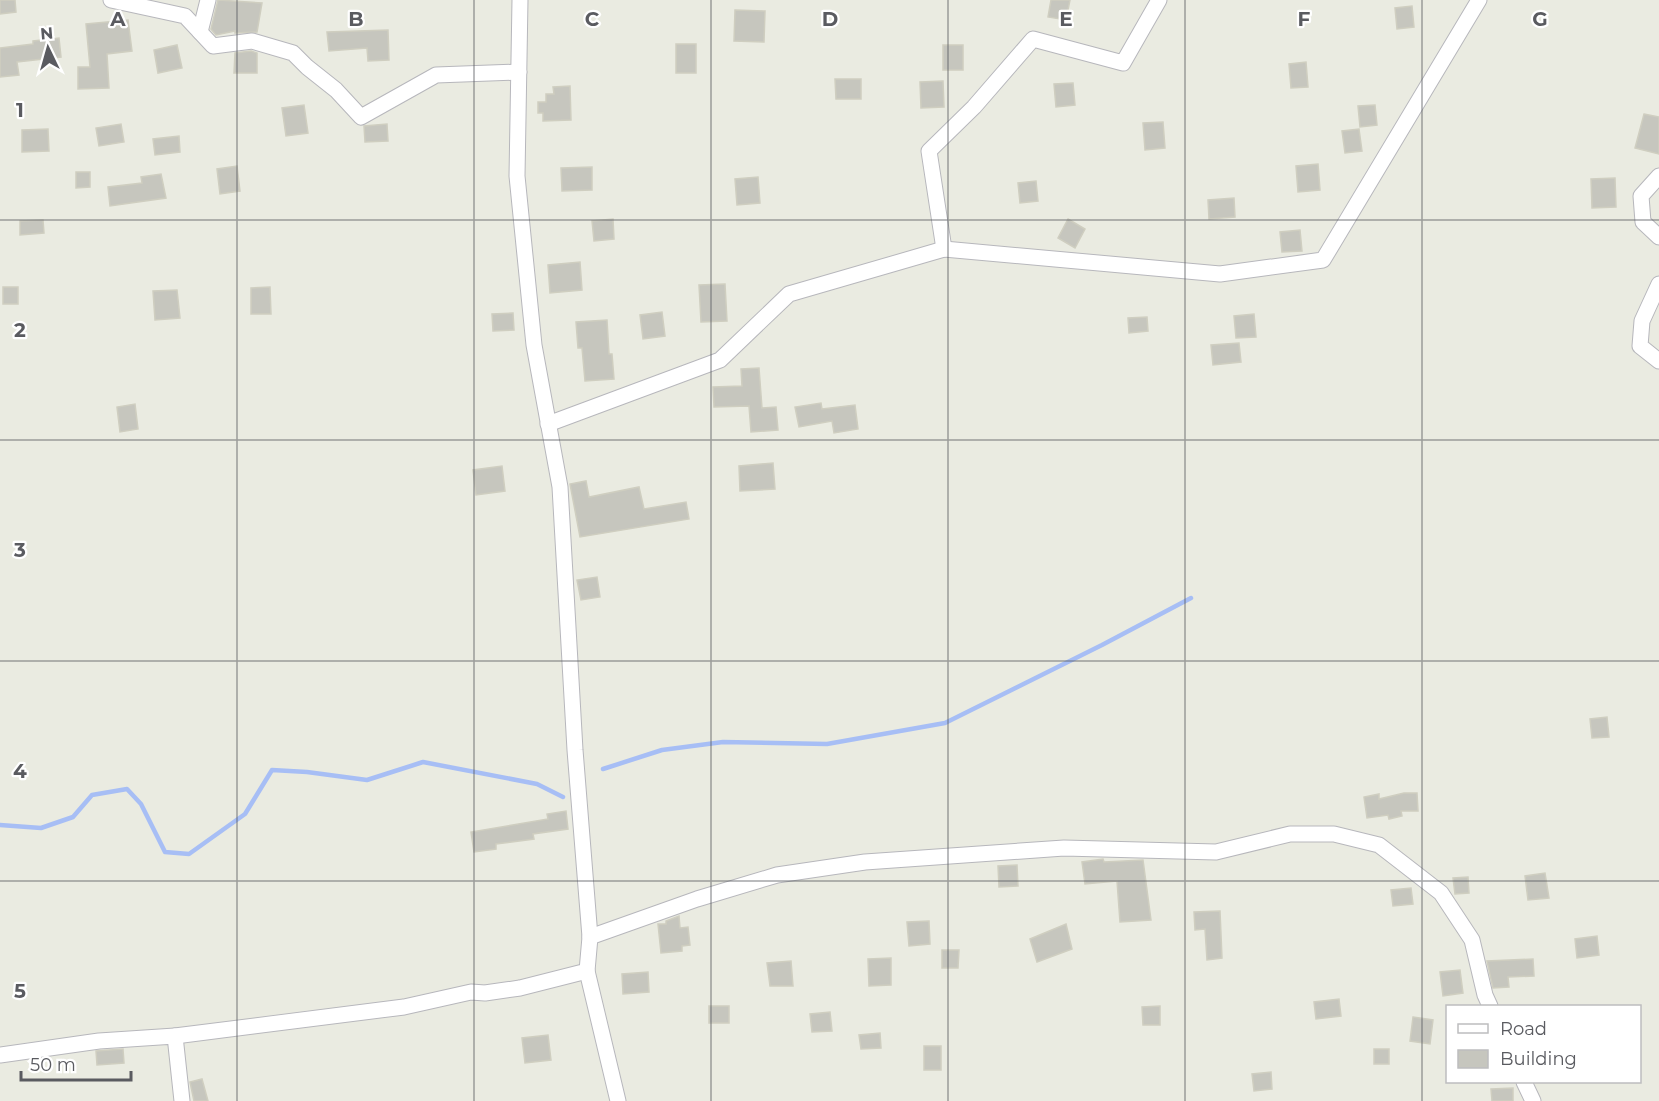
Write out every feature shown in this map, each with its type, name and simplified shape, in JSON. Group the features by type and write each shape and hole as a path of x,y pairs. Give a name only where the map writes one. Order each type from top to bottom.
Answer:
{"street":[{"path":"111,0 185,16 213,46 252,41 293,53 336,90 361,117 436,75 519,72"},
{"path":"200,32 208,0"},
{"path":"520,0 517,176 534,345 560,487 575,750 590,937 587,971 618,1101"},
{"path":"944,249 929,151 974,107 1033,39 1123,63 1160,0"},
{"path":"548,424 720,360 789,294 944,249 1220,274 1323,260 1479,0"},
{"path":"1659,176 1641,196 1642,222 1659,237"},
{"path":"1659,284 1642,321 1640,346 1659,361"},
{"path":"590,937 697,899 777,875 865,862 1064,848 1216,852 1290,834 1334,834 1379,845 1441,893 1472,940 1490,1005"},
{"path":"0,1055 99,1041 175,1036 404,1006 471,992 485,993 520,988 587,971"},
{"path":"175,1036 182,1101"},
{"path":"1524,1083 1533,1101"}],"building":[{"path":"0,0 15,0 16,12 0,14"},
{"path":"218,0 262,3 257,32 235,33 235,31 216,35 211,29"},
{"path":"1051,0 1070,0 1066,20 1048,17"},
{"path":"1412,6 1414,27 1397,29 1395,8"},
{"path":"735,10 765,11 764,42 734,41"},
{"path":"128,20 132,51 107,54 109,88 78,89 78,67 90,67 86,24"},
{"path":"388,30 389,60 368,61 367,48 329,51 327,32"},
{"path":"59,38 61,57 17,62 19,75 0,77 0,48"},
{"path":"676,44 696,44 696,73 676,73"},
{"path":"177,45 182,68 158,73 154,50"},
{"path":"943,45 963,45 963,70 943,70"},
{"path":"251,51 257,53 257,73 234,73 235,53"},
{"path":"1306,62 1308,87 1291,88 1289,64"},
{"path":"835,79 861,79 861,99 836,99"},
{"path":"943,81 944,107 921,108 920,82"},
{"path":"1073,83 1075,105 1056,107 1054,84"},
{"path":"570,86 571,120 543,121 543,113 538,113 538,102 546,102 546,94 554,94 553,87"},
{"path":"304,105 308,133 286,136 282,108"},
{"path":"1375,105 1377,125 1360,127 1358,106"},
{"path":"1644,114 1659,117 1659,154 1635,148"},
{"path":"1163,122 1165,148 1145,150 1143,123"},
{"path":"121,124 124,142 99,146 96,128"},
{"path":"387,124 388,141 365,142 364,126"},
{"path":"48,129 49,151 22,152 22,130"},
{"path":"1359,129 1362,151 1345,153 1342,131"},
{"path":"179,136 180,152 155,155 153,139"},
{"path":"1318,164 1320,190 1298,192 1296,166"},
{"path":"237,166 240,191 220,194 217,169"},
{"path":"592,167 592,190 562,191 561,168"},
{"path":"76,172 90,172 90,187 76,188"},
{"path":"161,174 166,198 110,206 108,187 142,183 141,177"},
{"path":"758,177 760,203 737,205 735,179"},
{"path":"1615,178 1616,207 1592,208 1591,179"},
{"path":"1036,181 1038,201 1020,203 1018,183"},
{"path":"1234,198 1235,217 1209,219 1208,200"},
{"path":"613,219 614,239 594,241 592,221"},
{"path":"1068,219 1085,229 1075,248 1058,238"},
{"path":"43,220 44,233 20,235 20,221"},
{"path":"1300,230 1302,251 1282,252 1280,232"},
{"path":"580,262 582,290 550,293 548,265"},
{"path":"725,284 727,321 701,322 699,285"},
{"path":"3,287 18,287 18,304 3,304"},
{"path":"270,287 271,314 251,314 251,288"},
{"path":"177,290 180,318 155,320 153,291"},
{"path":"662,312 665,336 643,339 640,315"},
{"path":"513,313 514,330 493,331 492,314"},
{"path":"1254,314 1256,337 1236,338 1234,316"},
{"path":"1147,317 1148,331 1129,333 1128,318"},
{"path":"607,320 609,354 612,354 614,379 585,381 582,348 578,348 576,322"},
{"path":"1239,343 1241,362 1213,365 1211,345"},
{"path":"759,368 762,408 776,407 778,430 751,432 749,406 714,407 713,387 742,386 741,369"},
{"path":"821,403 822,409 855,405 858,429 834,433 832,421 799,427 795,407"},
{"path":"135,404 138,429 120,432 117,407"},
{"path":"773,463 775,489 740,491 739,466"},
{"path":"502,466 505,491 476,495 473,470"},
{"path":"586,481 589,497 639,487 644,509 686,502 689,519 580,537 570,484"},
{"path":"597,577 600,597 581,600 577,580"},
{"path":"1607,717 1609,737 1592,738 1590,719"},
{"path":"1404,793 1417,793 1418,811 1401,811 1402,816 1389,819 1388,815 1367,818 1364,797 1379,794 1379,799"},
{"path":"566,811 568,829 533,834 534,839 496,844 496,849 474,852 471,832 548,819 547,814"},
{"path":"1103,859 1104,862 1143,860 1151,920 1120,922 1117,881 1085,884 1082,862"},
{"path":"1017,865 1018,886 999,887 998,866"},
{"path":"1545,873 1549,898 1528,900 1525,876"},
{"path":"1468,877 1469,893 1455,894 1453,878"},
{"path":"1411,888 1413,904 1393,906 1391,890"},
{"path":"1220,911 1222,958 1207,960 1205,929 1195,930 1194,912"},
{"path":"679,916 680,928 688,927 690,945 682,946 682,951 661,953 658,924 666,924 666,921"},
{"path":"929,921 930,944 909,946 907,922"},
{"path":"1066,924 1072,949 1037,962 1030,939"},
{"path":"1597,936 1599,955 1577,958 1575,939"},
{"path":"942,950 959,950 958,968 942,968"},
{"path":"891,958 891,985 869,986 868,959"},
{"path":"1533,959 1534,976 1508,977 1509,987 1493,988 1487,961"},
{"path":"791,961 793,986 770,986 767,963"},
{"path":"1460,970 1463,993 1443,996 1440,972"},
{"path":"648,972 649,992 623,994 622,974"},
{"path":"1339,999 1341,1016 1316,1019 1314,1002"},
{"path":"709,1006 729,1006 729,1023 709,1023"},
{"path":"1160,1006 1160,1025 1143,1025 1142,1007"},
{"path":"830,1012 832,1031 812,1032 810,1014"},
{"path":"1413,1017 1433,1020 1430,1044 1410,1041"},
{"path":"880,1033 881,1048 861,1049 859,1035"},
{"path":"548,1035 551,1060 525,1063 522,1038"},
{"path":"924,1046 941,1046 941,1070 924,1070"},
{"path":"123,1049 124,1063 97,1065 96,1051"},
{"path":"1374,1049 1389,1049 1389,1064 1374,1064"},
{"path":"1271,1072 1272,1089 1254,1091 1252,1074"},
{"path":"202,1079 208,1101 194,1101 190,1082"},
{"path":"1513,1088 1513,1101 1492,1101 1491,1089"}],"waterway":[{"path":"603,769 662,750 723,742 827,744 945,723 1191,598"},
{"path":"0,825 41,828 73,817 92,795 127,789 141,804 165,852 189,854 245,814 272,770 367,780 423,762 537,784 563,797"}]}
